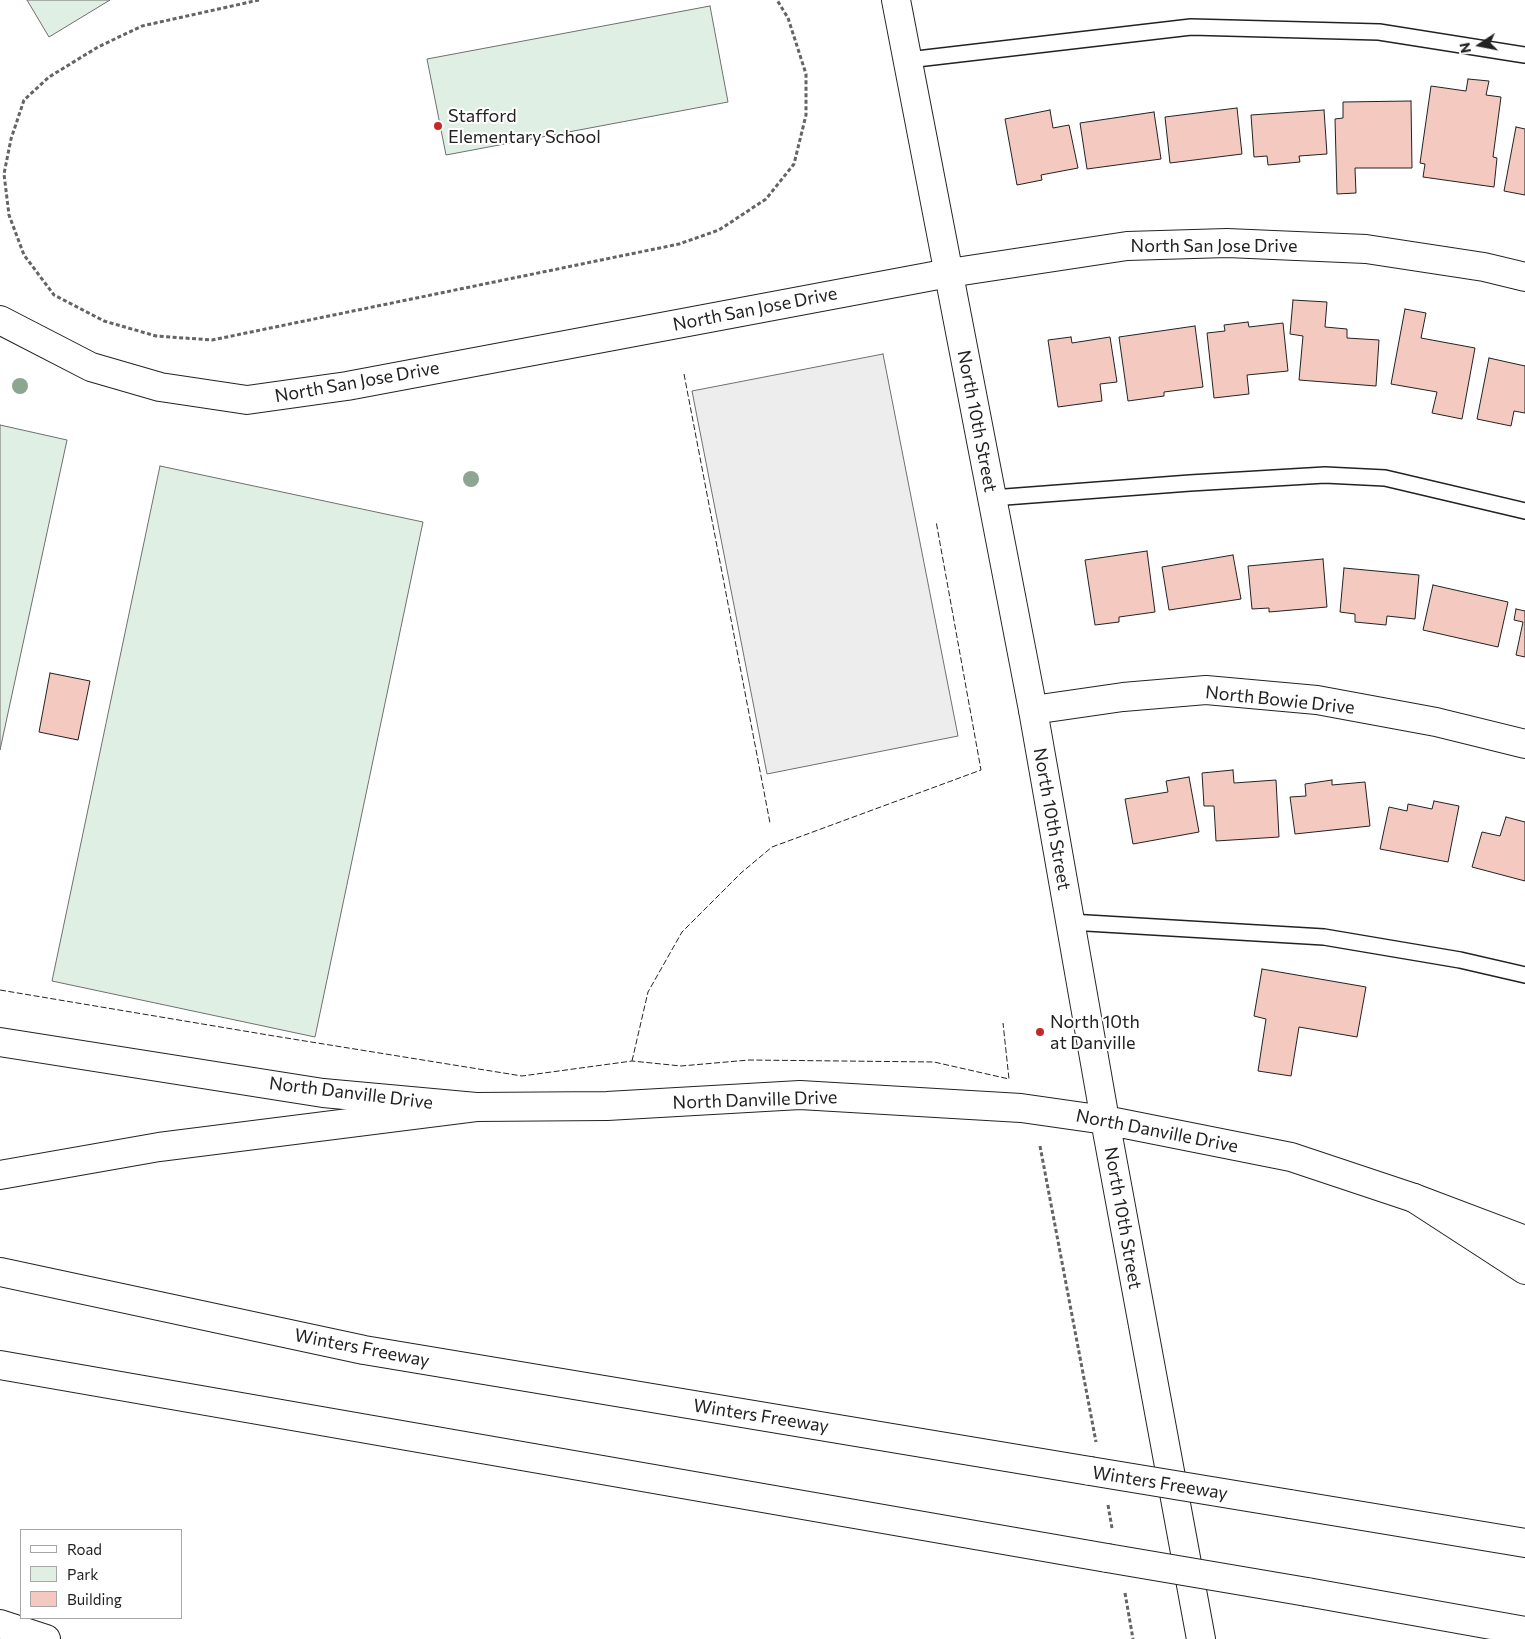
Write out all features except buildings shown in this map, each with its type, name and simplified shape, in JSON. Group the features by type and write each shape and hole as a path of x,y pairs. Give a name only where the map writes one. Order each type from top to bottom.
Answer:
{"main road":[{"name":"North 10th Street","path":"896,0 1033,710 1105,1120 1201,1639"},
{"name":"North San Jose Drive","path":"0,320 91,367 160,387 247,400 347,386 949,273 1127,246 1227,243 1366,249 1484,267 1525,277"},
{"name":"North Bowie Drive","path":"1033,710 1122,697 1206,690 1317,700 1436,722 1525,744"},
{"name":"North Danville Drive","path":"0,1042 323,1093 476,1107 607,1106 800,1095 1021,1108 1105,1120 1291,1157 1414,1198 1525,1240"},
{"path":"0,1174 159,1147 476,1107"},
{"path":"1414,1198 1525,1270"},
{"name":"Winters Freeway","path":"0,1272 364,1350 1094,1458 1290,1504 1525,1543"},
{"path":"0,1366 1110,1545 1307,1592 1525,1631"},
{"path":"0,1624 46,1639"}],"lane":[{"path":"908,60 1192,27 1379,32 1525,55"},
{"path":"992,498 1190,482 1325,474 1385,478 1525,511"},
{"path":"1070,922 1324,937 1460,960 1525,975"}],"path":[{"path":"259,0 142,26 98,47 49,76 24,100 11,139 4,174 9,215 24,255 54,295 113,324 156,336 212,340 679,244 719,230 766,199 794,164 806,115 806,74 788,18 777,0"},
{"path":"1040,1146 1094,1458"},
{"path":"1108,1504 1110,1545"},
{"path":"1124,1591 1133,1639"}],"green space":[{"path":"27,0 110,0 49,37"},
{"path":"710,6 728,102 446,155 427,59"},
{"path":"0,425 67,440 0,750"},
{"path":"160,466 423,522 315,1037 52,981"}],"shaded area":[{"path":"883,354 958,736 767,774 692,391"}],"fence":[{"path":"684,374 770,823"},
{"path":"632,1061 648,992 682,932 741,873 772,847 981,770 936,521"},
{"path":"0,990 522,1076 632,1061 681,1066 749,1060 934,1062 1009,1079 1003,1023"}],"place":[{"name":"Stafford Elementary School","path":"438,126"},
{"name":"North 10th at Danville","path":"1040,1032"}]}
